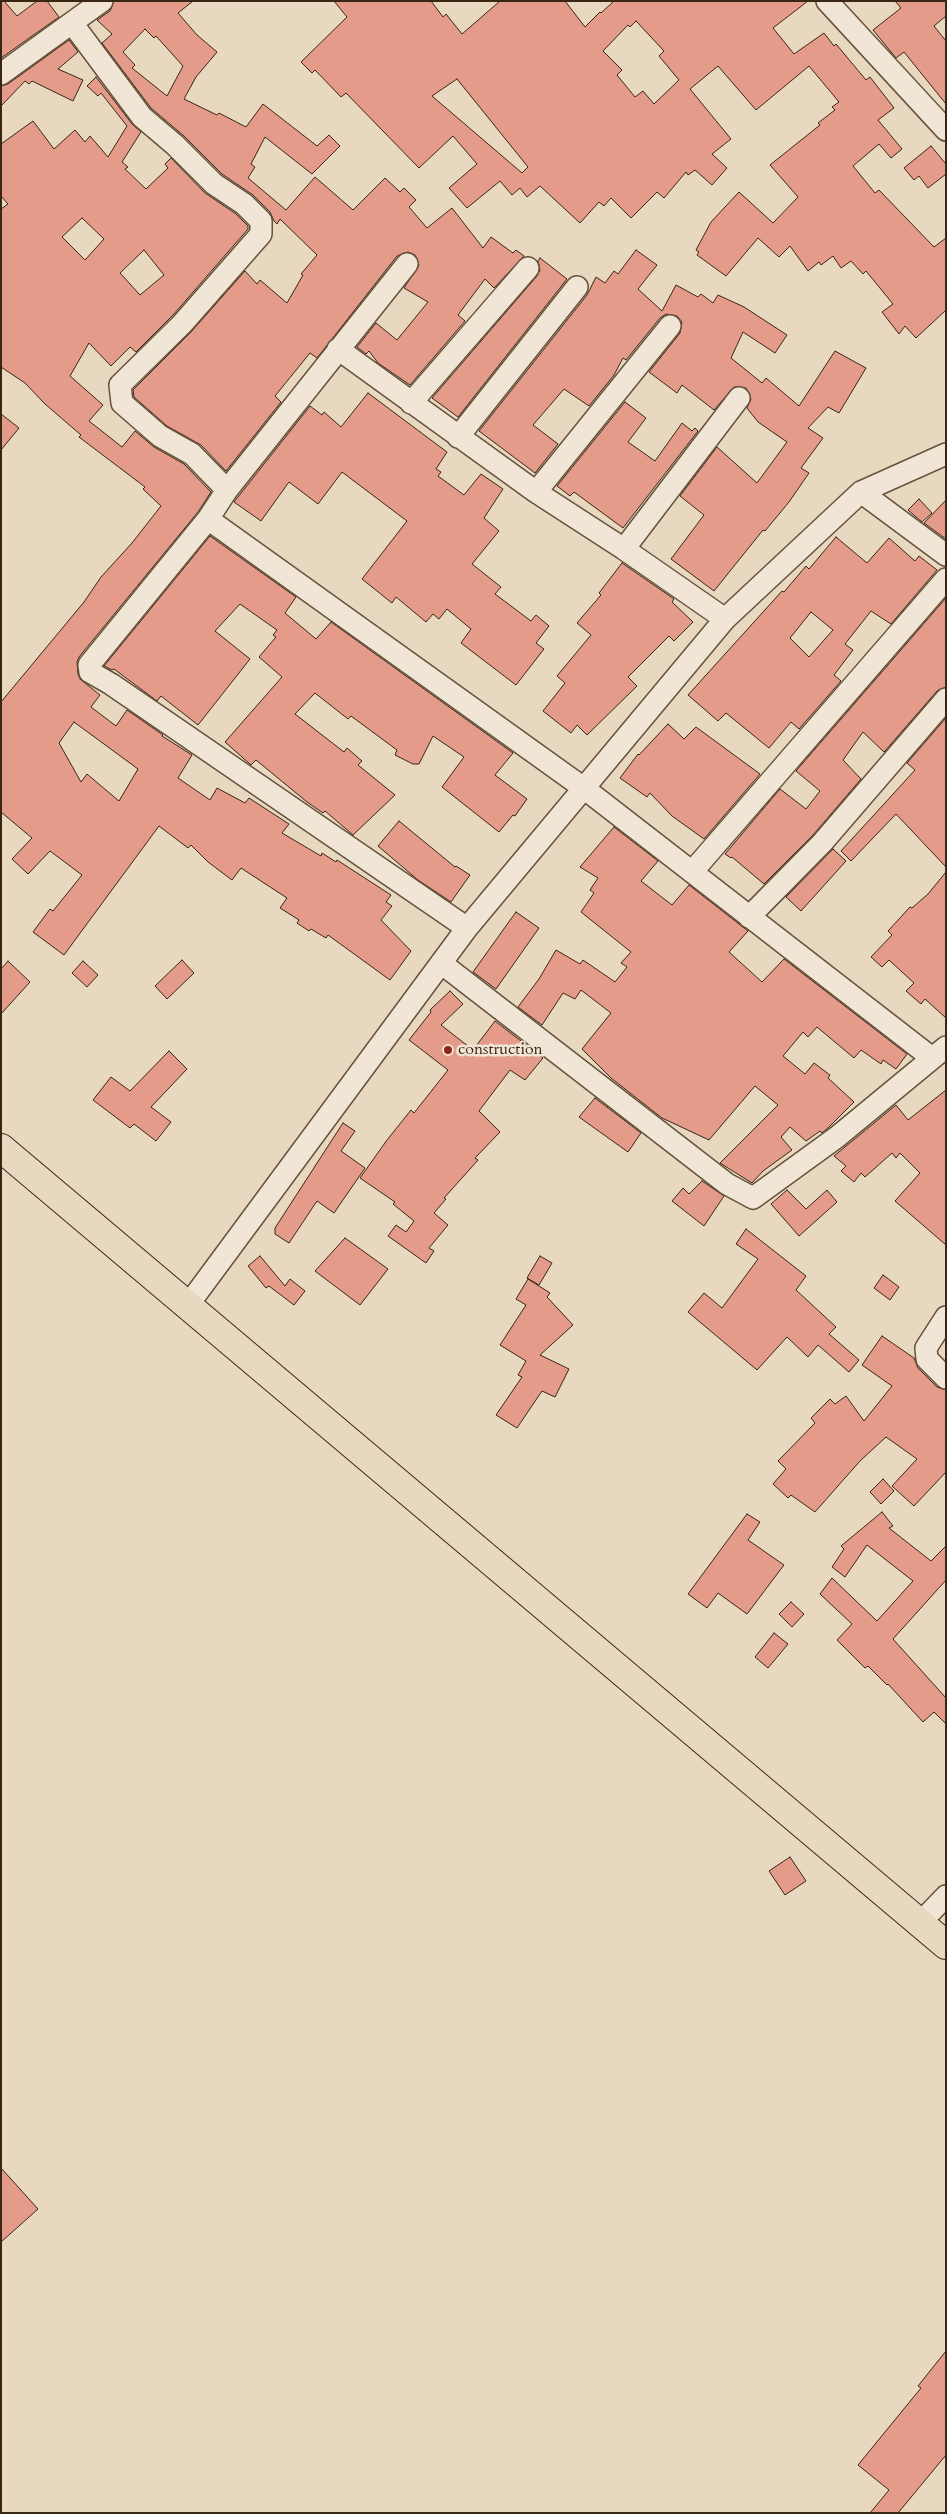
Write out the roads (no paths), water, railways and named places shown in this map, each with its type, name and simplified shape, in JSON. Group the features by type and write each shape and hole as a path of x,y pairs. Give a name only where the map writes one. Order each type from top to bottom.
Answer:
{"main road":[{"path":"1,1148 946,1945"}],"street":[{"path":"1,74 102,1"},
{"path":"827,1 946,130"},
{"path":"72,22 142,117 175,145 214,184 244,204 261,221 261,234 182,324 120,386 122,403 160,436 192,454 227,490"},
{"path":"407,264 227,490 208,518 93,657 89,665 90,672 111,684 468,928"},
{"path":"411,403 528,268"},
{"path":"458,437 577,287"},
{"path":"536,492 670,326"},
{"path":"338,349 536,492 624,549 725,620"},
{"path":"624,549 739,398"},
{"path":"188,1305 468,928 725,620 861,492 946,454"},
{"path":"861,492 946,555"},
{"path":"208,518 585,789 749,917 939,1052 836,1136 753,1198 727,1184 441,963"},
{"path":"692,872 946,579"},
{"path":"749,917 822,843 946,698"},
{"path":"946,1316 926,1348 927,1359 946,1378"},
{"path":"920,1923 946,1896"}],"place":[{"name":"construction","path":"448,1050"}]}
